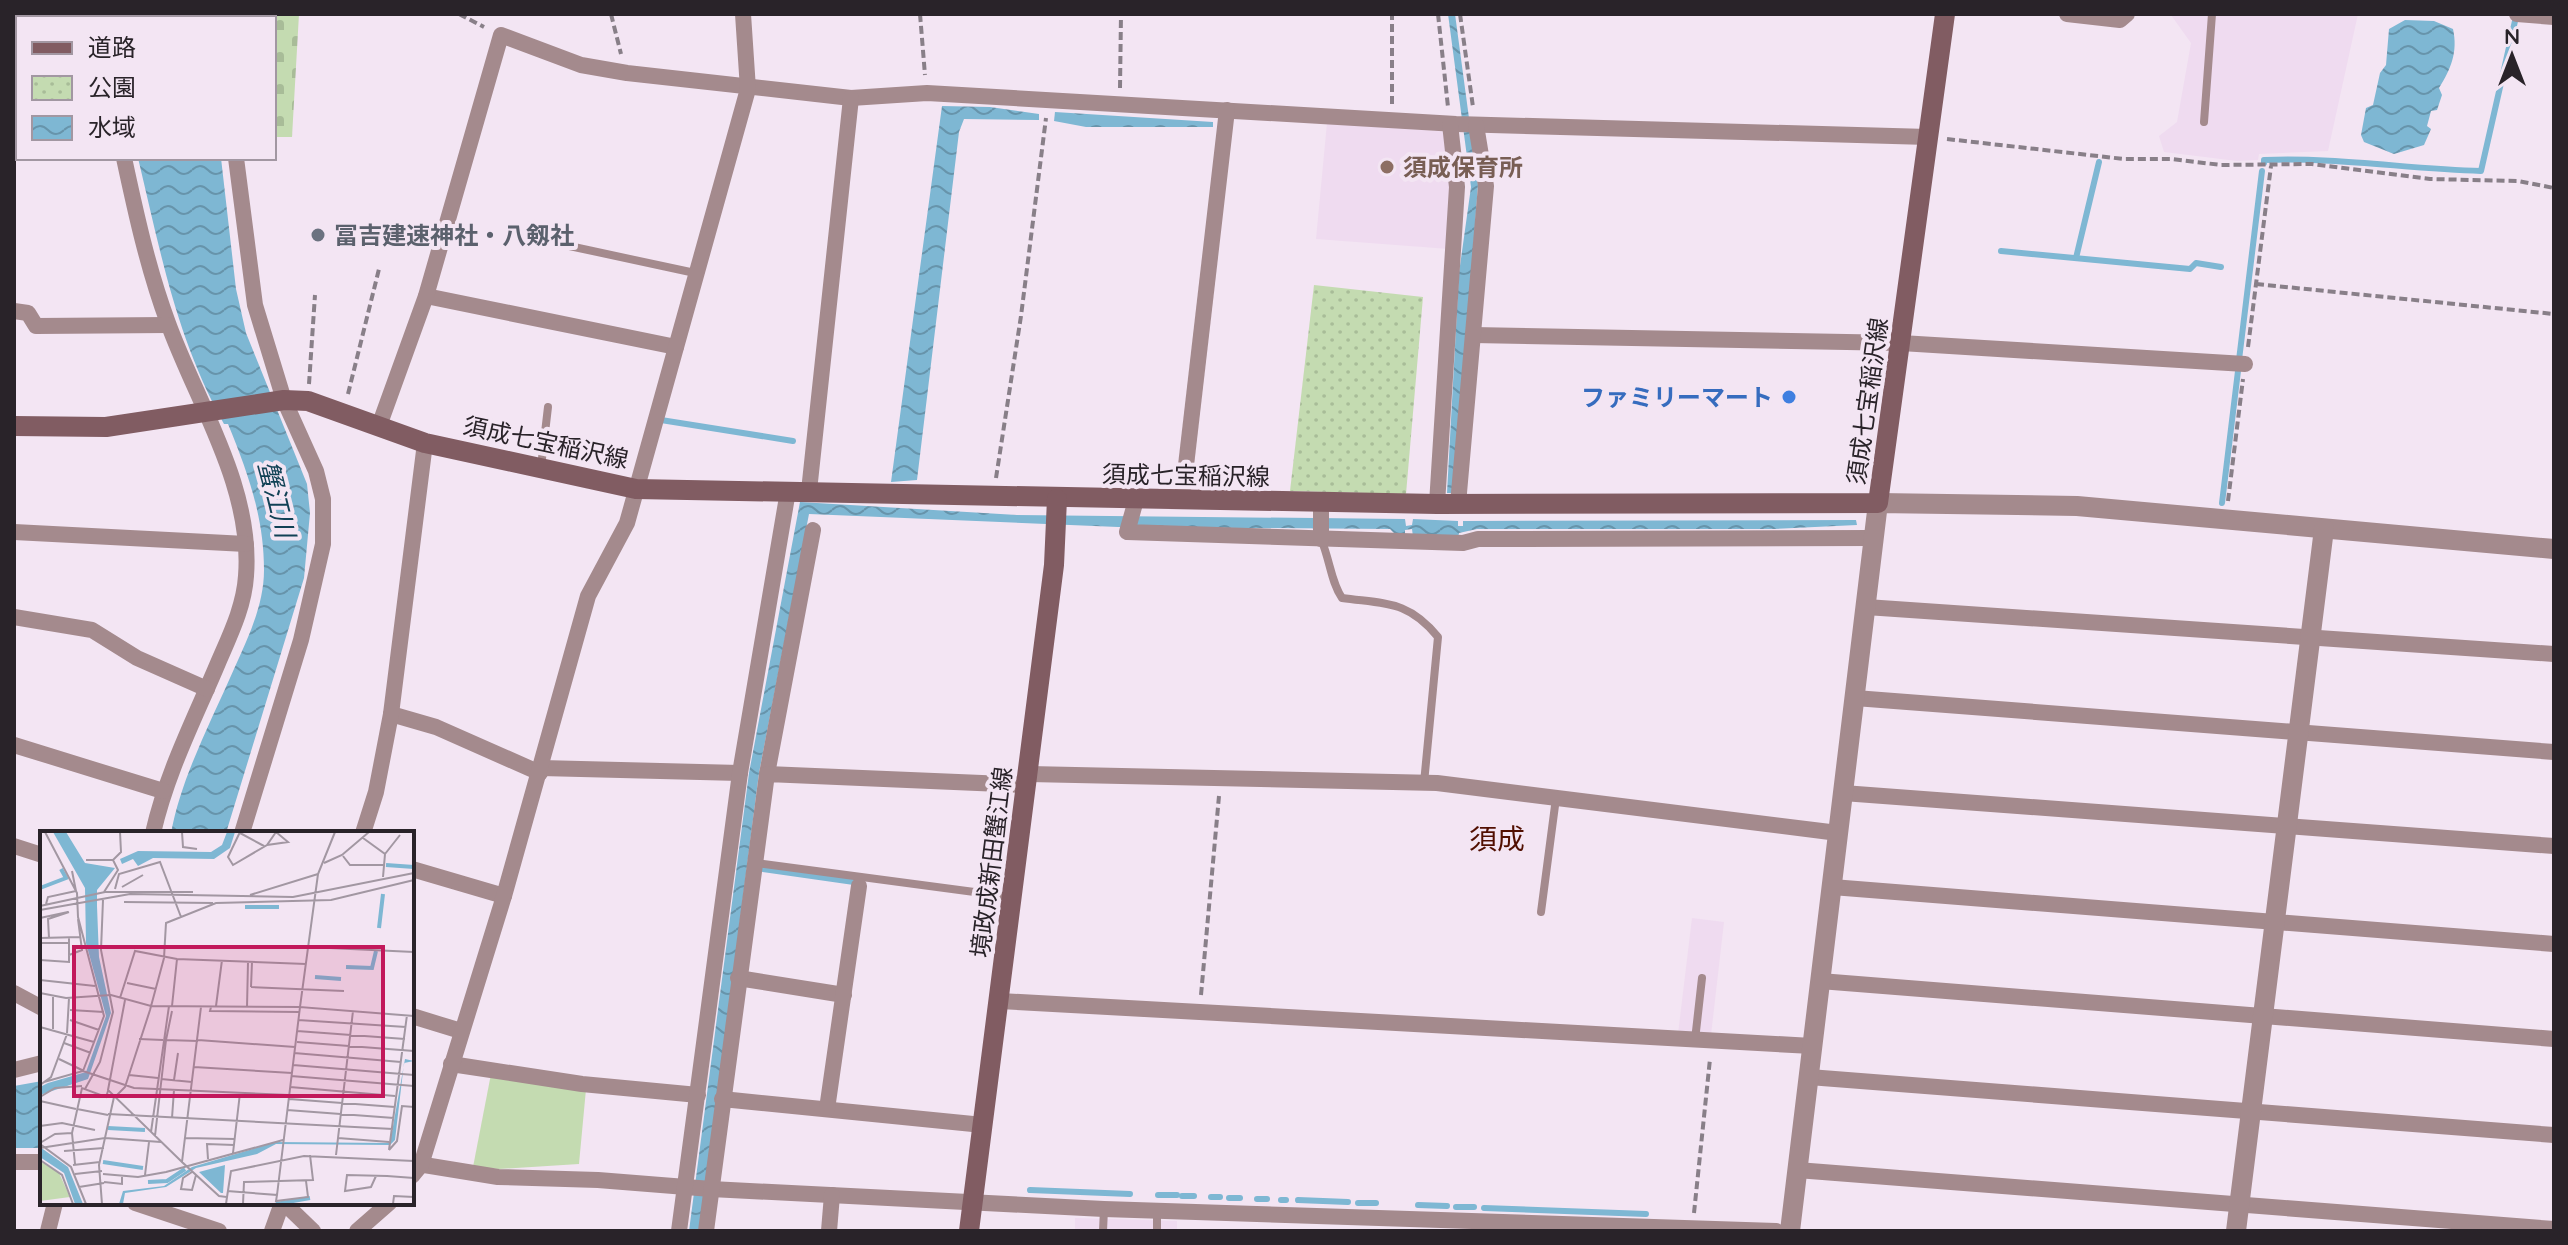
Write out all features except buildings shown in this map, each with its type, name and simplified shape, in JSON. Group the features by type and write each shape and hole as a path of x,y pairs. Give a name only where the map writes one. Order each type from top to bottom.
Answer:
{"main road":[{"name":"須成七宝稲沢線","path":"14,426 106,427 282,400 308,401 425,443 636,489 993,497 1056,514 1132,514 1182,500 1321,509 1448,504 1878,503 1945,14"},
{"name":"境政成新田蟹江線","path":"969,1231 1028,779 1056,514"}],"street":[{"path":"743,14 748,89 636,489 619,542 588,596 504,896 415,1168 498,1177 598,1180 1378,1225 1776,1231"},
{"path":"2067,14 2120,20 2127,14"},
{"path":"2517,14 2554,17"},
{"path":"379,426 426,296 501,35 581,65 748,89 851,98 927,93 1463,125 1928,137"},
{"path":"809,491 851,98"},
{"path":"1182,500 1227,110"},
{"path":"1448,504 1473,335 1486,186 1463,125"},
{"path":"1448,504 1457,187 1463,125"},
{"path":"124,160 148,264 168,325 231,475 246,544 246,577 241,608 163,791 153,831"},
{"path":"236,160 255,305 282,400 316,471 323,499 323,544 301,640 243,831"},
{"path":"426,296 676,347"},
{"path":"14,311 28,313 36,326 168,325"},
{"path":"1473,335 1901,343 2245,364"},
{"path":"364,831 376,792 391,714 425,443"},
{"path":"706,1231 698,1188 698,1095 740,773 788,491"},
{"path":"1790,1231 1878,503 2077,506 2554,549"},
{"path":"1321,509 1321,538"},
{"path":"1132,514 1127,532 1463,543 1478,539 1874,538"},
{"path":"2236,1231 2313,637 2324,529"},
{"path":"679,1231 698,1188 722,1099 767,774 813,530"},
{"path":"14,532 246,544"},
{"path":"1866,607 2554,654"},
{"path":"14,617 92,630 137,658 207,689"},
{"path":"1855,698 2554,752"},
{"path":"391,714 436,727 541,771 740,773"},
{"path":"14,745 163,791"},
{"path":"767,774 1424,783 1838,833"},
{"path":"1843,793 2554,846"},
{"path":"14,846 40,854"},
{"path":"414,870 504,896"},
{"path":"827,1109 859,882"},
{"path":"1832,887 2554,944"},
{"path":"738,978 844,995"},
{"path":"1820,981 2554,1039"},
{"path":"14,993 40,1007"},
{"path":"1000,1001 1812,1046"},
{"path":"414,1017 461,1031"},
{"path":"14,1070 40,1064"},
{"path":"451,1064 582,1084 698,1095"},
{"path":"1809,1077 2554,1135"},
{"path":"722,1099 983,1125"},
{"path":"14,1162 40,1162"},
{"path":"1797,1170 2554,1229"},
{"path":"829,1231 832,1195"},
{"path":"48,1231 54,1205"},
{"path":"141,1205 219,1231"},
{"path":"272,1231 282,1205"},
{"path":"285,1205 313,1231"},
{"path":"357,1231 387,1205"}],"lane":[{"path":"2204,122 2212,14"},
{"path":"560,244 695,273"},
{"path":"541,468 548,407"},
{"path":"1321,538 1332,563 1334,586 1342,598 1405,607 1426,622 1438,637 1424,783"},
{"path":"1541,912 1556,798"},
{"path":"754,862 859,882 1013,897"},
{"path":"1702,978 1703,1040"},
{"path":"1103,1231 1104,1209"},
{"path":"1157,1211 1157,1231"}],"path":[{"path":"459,14 501,35"},
{"path":"611,14 627,73"},
{"path":"920,14 927,93"},
{"path":"1120,104 1121,14"},
{"path":"1392,14 1392,121"},
{"path":"1438,14 1463,125"},
{"path":"1460,14 1463,125"},
{"path":"993,497 1021,316 1048,100"},
{"path":"1928,137 2124,159 2271,166 2312,164 2430,179 2518,181 2554,188"},
{"path":"2225,520 2271,166"},
{"path":"343,414 379,269"},
{"path":"2256,284 2554,314"},
{"path":"308,401 315,295"},
{"path":"1200,1012 1220,778"},
{"path":"1692,1228 1703,1040"}],"shaded area":[{"path":"2166,14 2358,14 2328,151 2259,154 2258,160 2237,161 2164,152 2159,136 2177,122 2191,43 2171,15"},
{"name":"須成保育所","path":"1327,123 1449,132 1449,249 1316,239"},
{"path":"1692,918 1724,922 1711,1035 1678,1034"},
{"path":"1075,1218 1177,1221 1177,1231 1075,1231"}],"green space":[{"path":"299,14 292,137 276,137 276,16 238,16"},
{"path":"1314,285 1423,297 1406,494 1290,491"},
{"path":"491,1074 586,1089 579,1164 499,1169 473,1167"}],"water":[{"path":"104,14 203,14 203,16"},
{"path":"1448,14 1455,14 1478,185 1455,493 1447,493 1459,273 1471,187"},
{"path":"2405,20 2434,21 2453,29 2455,45 2450,67 2439,88 2442,95 2437,110 2431,111 2427,126 2431,129 2424,145 2394,154 2364,142 2361,135 2366,108 2373,105 2380,73 2386,65 2389,29"},
{"path":"942,106 990,107 1039,114 1039,120 964,119 959,132 917,480 891,482"},
{"path":"1055,112 1213,122 1213,127 1086,127 1054,121"},
{"name":"蟹江川","path":"138,160 221,160 236,289 246,333 307,484 310,513 304,578 227,831 171,831 190,770 258,609 264,570 261,532 254,496 235,442 228,424 224,424 207,392 182,327"},
{"path":"800,502 1017,515 1405,519 1406,526 1412,525 1413,519 1458,521 1458,526 1463,526 1463,521 1856,520 1857,525 1774,529 1477,529 1459,533 1458,538 1413,537 1412,529 1405,530 1405,536 1397,536 1390,529 1118,527 809,514 759,773 700,1231 689,1231 749,773"},
{"path":"40,1081 40,1148 14,1148 14,1086"}],"waterway":[{"path":"2264,163 2264,160 2318,160 2481,171 2515,21"},
{"path":"2076,258 2099,162"},
{"path":"2239,360 2262,171"},
{"path":"2001,251 2190,269 2196,263 2221,267"},
{"path":"2222,503 2238,371"},
{"path":"661,420 793,441"},
{"path":"763,869 854,882"},
{"path":"1030,1190 1130,1194"},
{"path":"1158,1195 1177,1195"},
{"path":"1182,1196 1194,1196"},
{"path":"1211,1197 1220,1197"},
{"path":"1229,1198 1240,1198"},
{"path":"1257,1199 1267,1199"},
{"path":"1281,1200 1286,1200"},
{"path":"1298,1200 1348,1202"},
{"path":"1358,1203 1376,1203"},
{"path":"1418,1205 1447,1206"},
{"path":"1456,1207 1474,1207"},
{"path":"1484,1208 1646,1214"}],"place":[{"name":"須成保育所","path":"1387,167"},
{"name":"冨吉建速神社・八剱社","path":"318,235"},
{"name":"ファミリーマート","path":"1789,397"}],"district":[{"name":"須成","path":"1497,838"}]}
